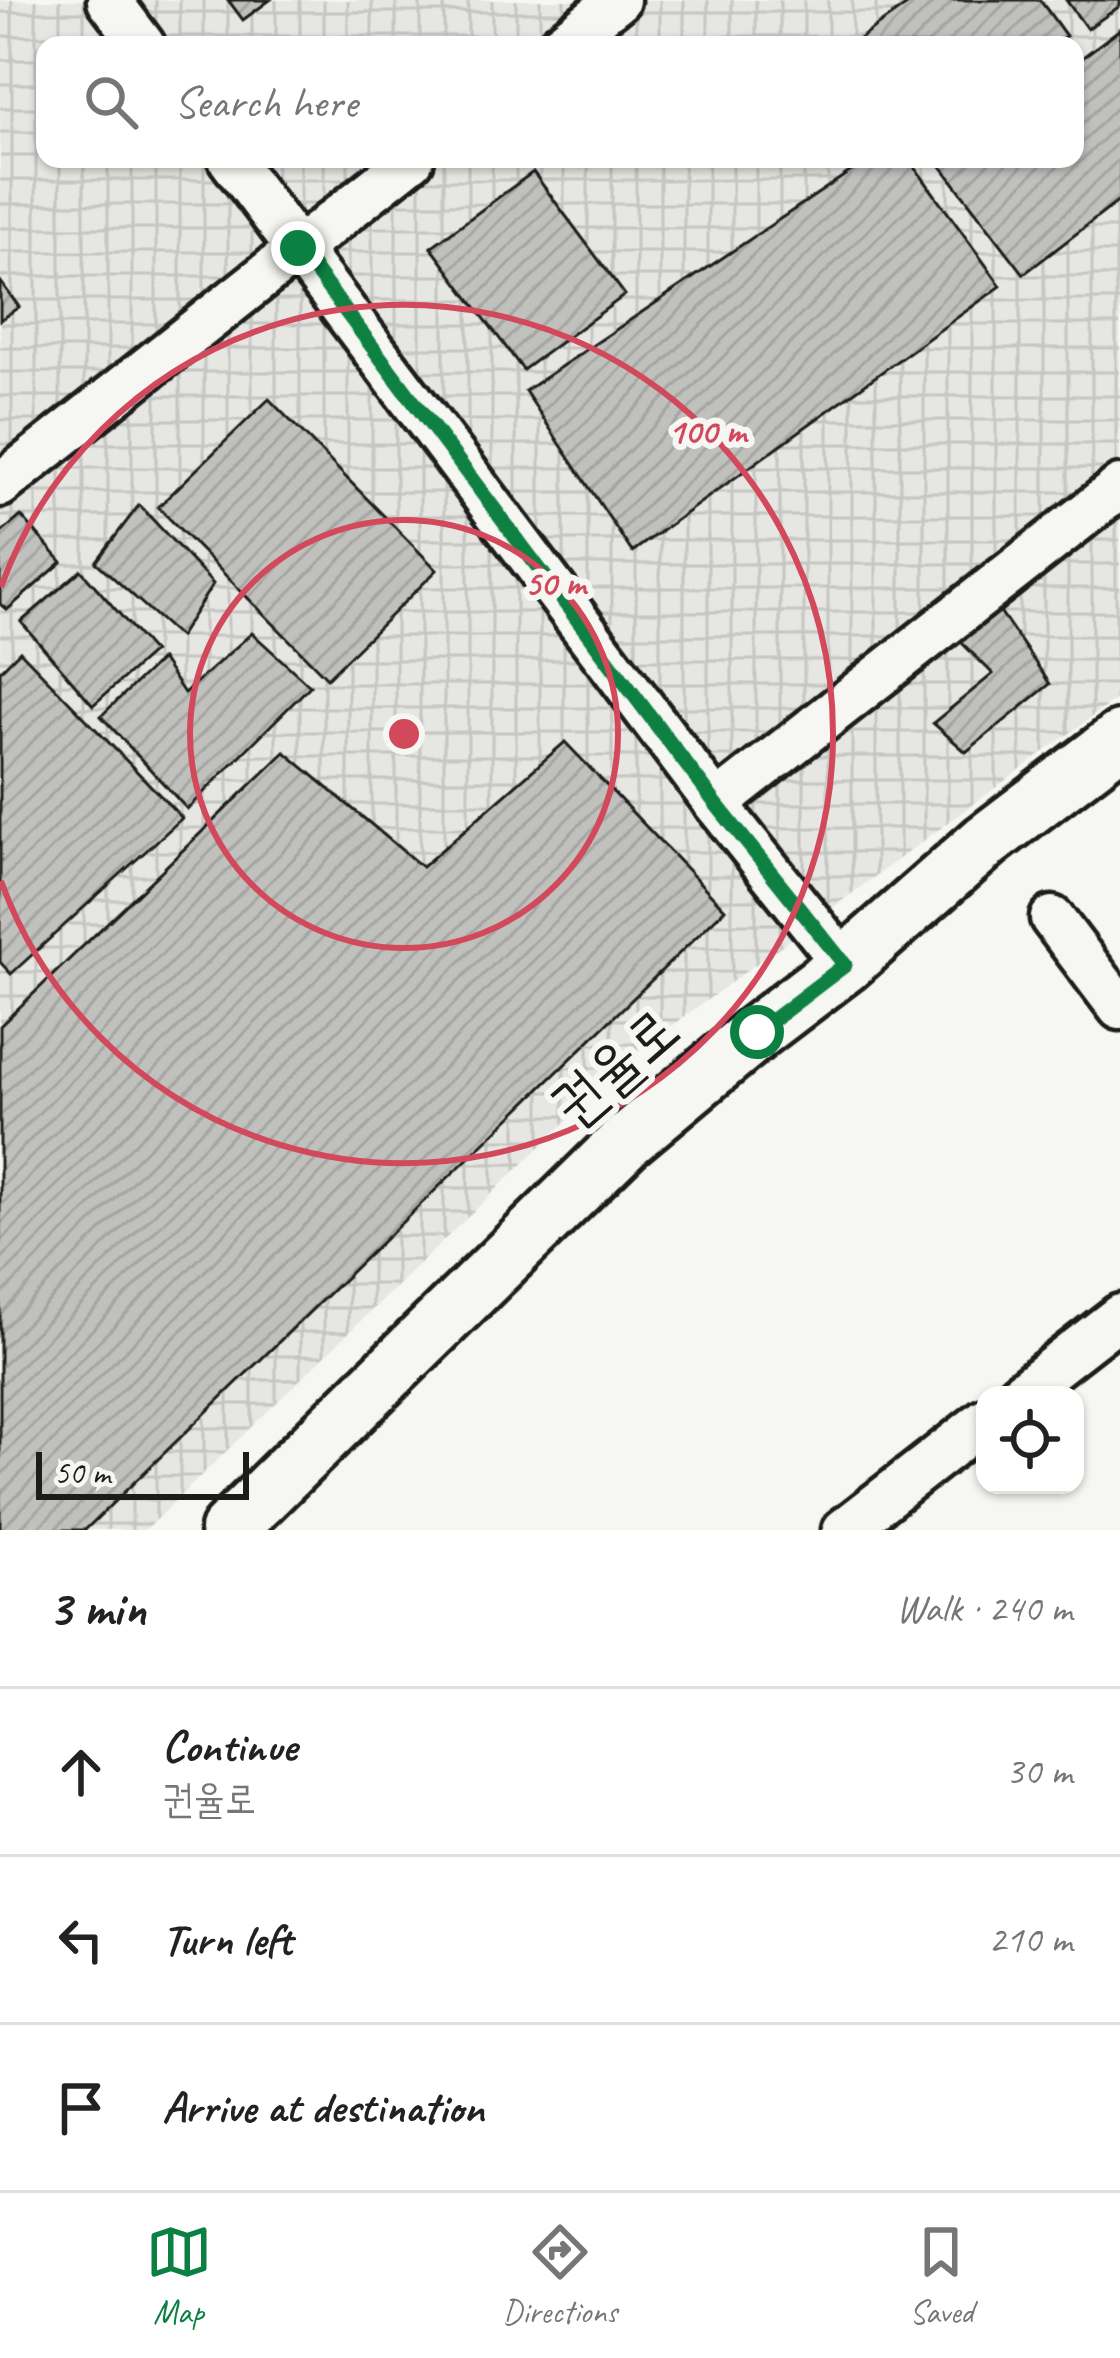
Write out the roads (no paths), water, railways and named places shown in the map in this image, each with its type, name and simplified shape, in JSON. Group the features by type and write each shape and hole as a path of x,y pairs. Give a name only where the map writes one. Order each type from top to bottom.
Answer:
{"main road":[{"name":"권율로","path":"228,1530 625,1142 845,965 986,842 1120,739"}],"street":[{"path":"109,0 136,36"},
{"path":"572,36 618,0"},
{"path":"237,168 716,804 845,965"},
{"path":"0,485 400,168"},
{"path":"716,804 1120,487"},
{"path":"1052,917 1120,1008"},
{"path":"1030,1386 1120,1316"},
{"path":"844,1530 976,1427"}]}
